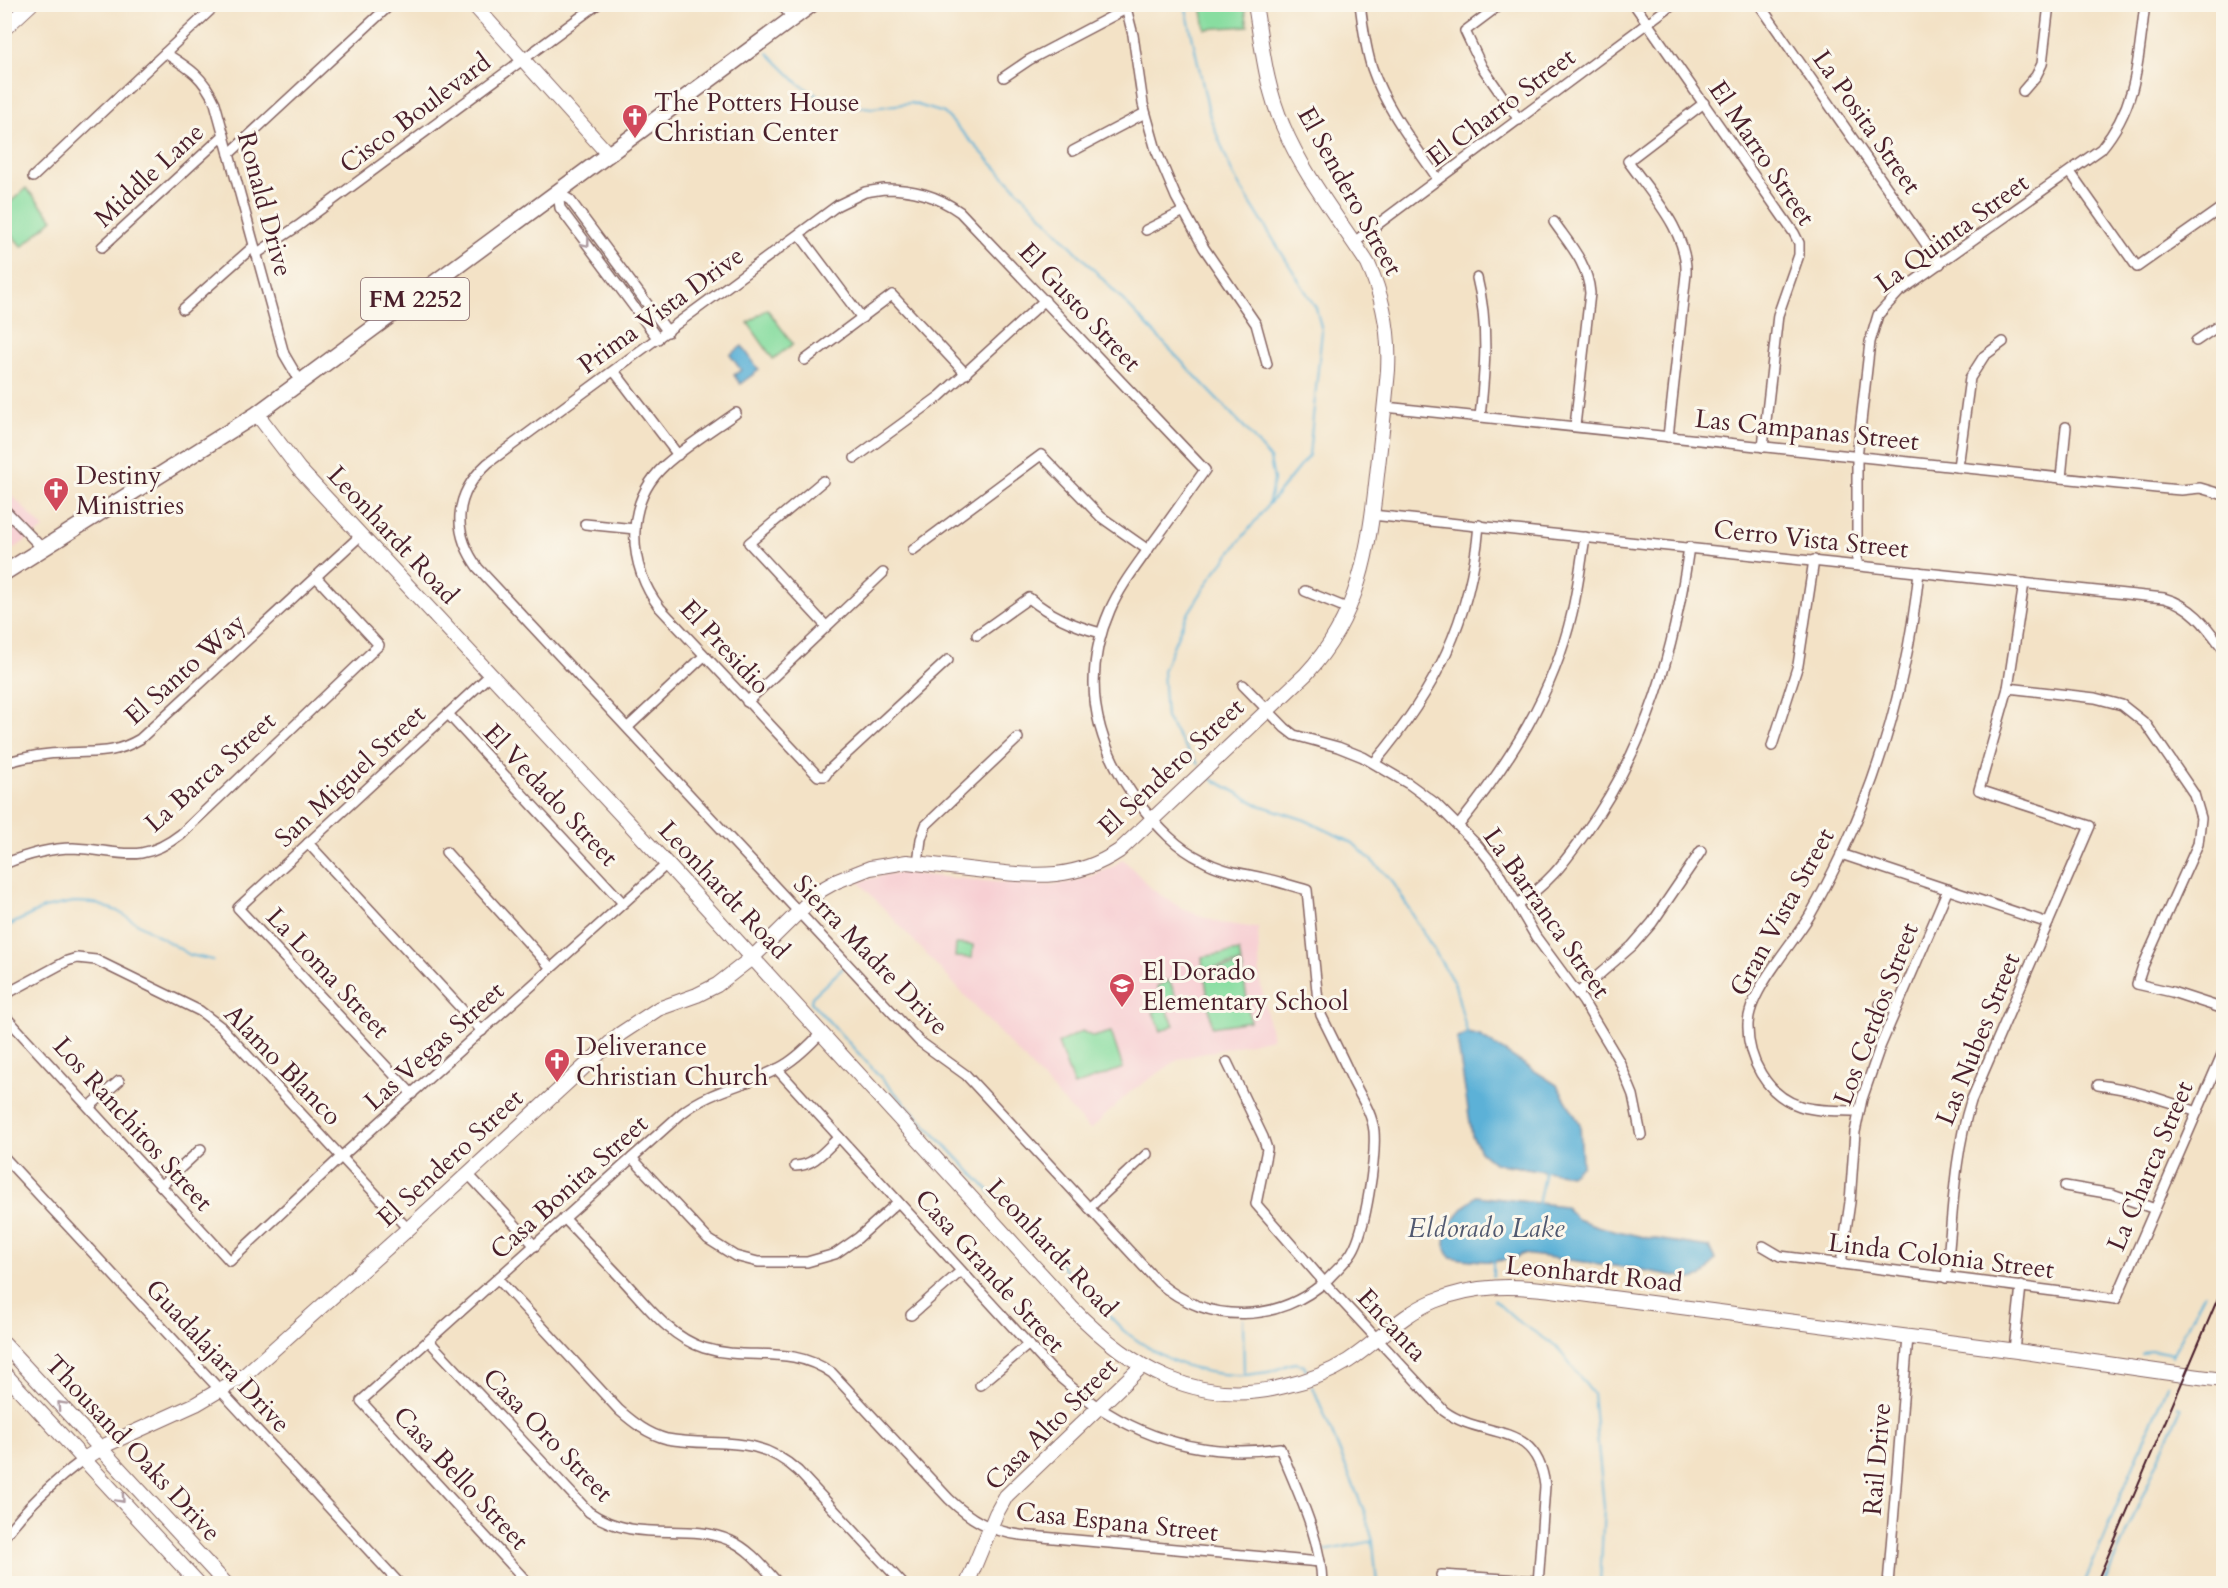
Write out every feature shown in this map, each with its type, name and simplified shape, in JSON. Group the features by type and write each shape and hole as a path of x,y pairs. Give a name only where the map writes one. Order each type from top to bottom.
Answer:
{"main road":[{"name":"FM 2252","path":"4,573 301,384 812,4"}],"street":[{"path":"4,29 31,4"},
{"path":"33,177 217,4"},
{"name":"Middle Lane","path":"229,154 392,4"},
{"path":"473,4 609,155"},
{"name":"Cisco Boulevard","path":"183,309 255,250 298,226 598,4"},
{"path":"781,4 793,19"},
{"name":"El Sendero Street","path":"4,1538 36,1499 84,1459 101,1448 179,1413 245,1375 620,1034 658,1009 708,990 753,957 821,890 854,873 889,864 918,863 1029,875 1065,874 1109,858 1268,710 1323,655 1349,609 1363,569 1372,515 1384,407 1389,348 1386,316 1376,281 1354,242 1306,170 1282,126 1272,97 1256,4"},
{"path":"1360,4 1366,47 1381,90 1397,119 1438,179"},
{"path":"1501,4 1465,31 1482,67 1519,120"},
{"name":"El Marro Street","path":"1634,4 1794,233 1798,243 1798,262 1782,299 1775,331 1763,447"},
{"name":"El Charro Street","path":"1354,242 1673,4"},
{"name":"La Posita Street","path":"1759,4 1940,264"},
{"path":"2023,91 2036,76 2042,64 2049,4"},
{"name":"La Quinta Street","path":"1857,565 1857,457 1870,342 1875,321 1885,305 1899,292 2101,149 2126,112 2136,76 2145,4"},
{"path":"1004,77 1029,60 1126,7 1145,113 1156,150 1204,248 1256,324 1267,364"},
{"name":"Ronald Drive","path":"165,53 190,69 208,88 224,135 284,354 301,384"},
{"path":"1668,437 1686,274 1685,251 1673,226 1628,162 1704,103"},
{"path":"1072,151 1145,113"},
{"name":"Middle Lane","path":"102,246 224,135"},
{"path":"2070,172 2137,267 2223,206"},
{"name":"Prima Vista Drive","path":"461,506 469,485 488,463 838,205 855,196 875,190 912,190"},
{"name":"El Gusto Street","path":"912,190 939,199 960,212 1205,470 1148,550"},
{"path":"558,193 570,200 668,332"},
{"path":"558,193 560,208 658,339"},
{"path":"1146,230 1184,211"},
{"path":"1554,222 1581,260 1589,282 1590,293 1575,426"},
{"path":"799,234 862,318"},
{"path":"1477,278 1485,326 1486,357 1480,417"},
{"path":"805,360 892,295 966,374"},
{"path":"855,458 940,396 1045,300"},
{"path":"2196,341 2223,322"},
{"path":"1958,467 1970,378 1984,356 2003,342"},
{"path":"614,371 678,455"},
{"name":"Las Campanas Street","path":"1384,407 2181,490 2200,488 2223,495"},
{"name":"El Presidio","path":"736,413 678,455 654,477 637,514 634,545 636,558 647,588 660,608 818,776 825,776 948,660"},
{"name":"Leonhardt Road","path":"257,414 284,452 360,536 753,957 1084,1321 1124,1355 1163,1377 1202,1389 1233,1393 1263,1392 1305,1381 1335,1368 1412,1313 1432,1302 1471,1290 1525,1286 2014,1350 2110,1363 2132,1369 2223,1380"},
{"path":"2061,478 2066,427"},
{"path":"913,550 1041,455 1101,517 1148,550 1121,588 1101,633 1094,682 1100,728 1106,747 1125,784 1152,820"},
{"path":"824,481 749,543 826,626"},
{"name":"Sierra Madre Drive","path":"461,506 460,528 463,543 478,568 919,1041 966,1075 1158,1282 1176,1296 1204,1308 1234,1314 1262,1313 1306,1296 1349,1257 1362,1231 1374,1148 1374,1133 1367,1108 1321,1015 1307,890 1232,872 1203,861 1172,839 1152,820"},
{"path":"4,509 42,548"},
{"name":"Cerro Vista Street","path":"1372,515 1814,560 2171,600 2191,610 2202,620 2223,650"},
{"path":"585,525 635,529"},
{"path":"1374,764 1418,707 1437,675 1453,639 1471,579 1479,525"},
{"name":"El Santo Way","path":"4,763 41,755 112,751 140,739 360,536"},
{"path":"1459,825 1508,762 1545,693 1562,650 1572,614 1584,537"},
{"path":"1517,904 1537,891 1559,869 1603,809 1624,770 1650,713 1665,671 1682,600 1689,547"},
{"path":"1772,746 1798,664 1814,560"},
{"name":"Gran Vista Street","path":"1859,1111 1815,1109 1793,1104 1775,1092 1765,1081 1756,1065 1750,1046 1748,1026 1754,995 1810,915 1842,854 1878,766 1900,686 1915,608 1919,572"},
{"path":"747,702 883,573"},
{"name":"La Barca Street","path":"4,864 55,849 95,850 123,855 154,851 167,845 181,834 379,645 316,577"},
{"path":"2024,583 2008,688 2095,698 2122,705 2146,724 2194,794 2201,818 2198,844 2137,984 2172,992 2223,1009"},
{"path":"1305,591 1349,609"},
{"path":"977,635 1029,598 1061,620 1101,633"},
{"path":"627,727 704,656"},
{"name":"San Miguel Street","path":"238,908 490,675"},
{"name":"La Barranca Street","path":"1243,684 1294,735 1338,747 1374,764 1427,796 1459,825 1495,867 1536,937 1578,993 1627,1078 1638,1113 1641,1135"},
{"name":"Las Nubes Street","path":"1946,1278 1958,1149 1971,1101 2090,826 1979,790 2008,688"},
{"name":"El Vedado Street","path":"448,714 623,903"},
{"path":"918,863 921,839 926,825 1018,738"},
{"path":"308,843 482,1031"},
{"path":"1578,993 1632,946 1652,923 1701,851"},
{"path":"446,852 551,968"},
{"path":"1842,854 2048,923"},
{"name":"Las Vegas Street","path":"230,1261 341,1157 667,864"},
{"name":"Los Cerdos Street","path":"1841,1264 1859,1111 1867,1081 1948,889"},
{"name":"La Loma Street","path":"238,908 412,1094"},
{"name":"Alamo Blanco","path":"4,995 67,961 77,958 96,960 209,1017 221,1027 408,1229"},
{"path":"1880,1004 1896,1010"},
{"name":"Los Ranchitos Street","path":"4,1015 230,1261"},
{"name":"Casa Bonita Street","path":"361,1401 693,1104 777,1069 797,1056 822,1032"},
{"name":"La Charca Street","path":"2116,1299 2223,1050"},
{"name":"Encanta","path":"1227,1062 1263,1137 1266,1149 1256,1204 1324,1282 1444,1411 1468,1423 1514,1436 1524,1442 1533,1452 1544,1474 1545,1486 1538,1582"},
{"name":"Casa Grande Street","path":"777,1069 1071,1388 1099,1408 1134,1428 1159,1438 1231,1451 1280,1448 1305,1511 1320,1562"},
{"path":"89,1107 119,1081"},
{"path":"2098,1085 2151,1095 2197,1112"},
{"path":"795,1166 812,1162 839,1137"},
{"path":"160,1186 201,1149"},
{"path":"1089,1208 1147,1154"},
{"name":"Guadalajara Drive","path":"4,1156 400,1584"},
{"path":"632,1158 708,1239 735,1256 758,1262 807,1262 835,1254 858,1238 898,1202"},
{"path":"468,1174 535,1246"},
{"path":"2065,1186 2112,1194 2155,1209"},
{"name":"Casa Espana Street","path":"564,1218 660,1320 685,1340 714,1350 798,1357 816,1363 832,1373 949,1499 968,1516 989,1528 1020,1535 1320,1562"},
{"name":"Linda Colonia Street","path":"1763,1246 1780,1256 2116,1299"},
{"path":"911,1315 961,1271"},
{"path":"498,1279 619,1410 633,1422 667,1439 739,1443 765,1449 780,1456 798,1471 903,1584"},
{"path":"2014,1350 2020,1287"},
{"name":"Rail Drive","path":"1888,1584 1908,1337"},
{"name":"Casa Oro Street","path":"429,1341 589,1512 625,1529 698,1533 722,1538 747,1551 779,1584"},
{"name":"Thousand Oaks Drive","path":"4,1344 226,1584"},
{"path":"980,1385 1029,1344"},
{"name":"Leonhardt Road","path":"2110,1363 2133,1362 2223,1372"},
{"name":"Casa Alto Street","path":"967,1584 989,1528 1001,1504 1012,1489 1142,1366"},
{"name":"Thousand Oaks Drive","path":"4,1373 199,1584"},
{"name":"Casa Bello Street","path":"361,1401 529,1584"},
{"path":"1320,1562 1322,1584"},
{"path":"1441,1575 1538,1582"}],"shaded area":[{"path":"5,488 44,529 5,554"},
{"name":"El Dorado Elementary School","path":"1123,859 1153,890 1183,909 1220,923 1258,928 1260,981 1272,1038 1179,1059 1130,1092 1090,1130 859,882 887,874 903,873 1026,885 1049,885 1092,876"}],"green space":[{"path":"1201,5 1244,5 1248,26 1205,29"},
{"path":"26,188 53,219 22,247 5,227 5,207"},
{"path":"767,309 793,344 773,359 748,323"},
{"path":"956,944 973,945 972,958 955,957"},
{"path":"1239,951 1241,963 1203,969 1202,957"},
{"path":"1242,965 1250,1021 1212,1027 1204,971"},
{"path":"1169,980 1178,1000 1165,1005 1157,986"},
{"path":"1165,1006 1174,1025 1161,1031 1153,1012"},
{"path":"1082,1031 1093,1037 1111,1032 1123,1068 1074,1086 1058,1043"}],"water":[{"path":"742,346 759,370 740,384 734,375 741,370 730,355"},
{"path":"1467,1033 1480,1036 1557,1085 1580,1124 1582,1165 1570,1175 1494,1163 1480,1151 1472,1135 1457,1039"},
{"name":"Eldorado Lake","path":"1476,1196 1564,1206 1577,1219 1600,1227 1648,1238 1709,1247 1715,1260 1703,1276 1692,1279 1637,1269 1523,1254 1497,1261 1450,1257 1445,1244 1448,1230 1460,1211"}],"waterway":[{"path":"1185,4 1210,117 1233,175 1316,308 1322,331 1309,455 1269,504"},
{"path":"768,53 799,84 829,103 872,108 911,103 944,113 1246,429 1270,459 1274,480 1268,505 1212,576 1184,620 1163,671 1166,718 1198,764"},
{"path":"1212,779 1259,805 1305,820 1353,843 1391,879 1455,985 1468,1036"},
{"path":"4,928 44,908 74,902 94,903 117,911 190,955 213,960"},
{"path":"843,968 812,997 811,1002 1124,1331 1166,1357 1212,1373 1255,1374 1273,1371 1295,1363 1304,1366 1306,1370"},
{"path":"1538,1205 1545,1170"},
{"path":"1493,1260 1493,1276"},
{"path":"2172,1356 2204,1294"},
{"path":"1494,1300 1516,1320 1556,1346 1593,1394 1604,1507 1600,1584"},
{"path":"1243,1319 1244,1375"},
{"path":"2142,1354 2152,1350 2173,1354"},
{"path":"2084,1584 2168,1383"},
{"path":"1313,1387 1364,1511 1373,1541 1377,1584"},
{"path":"2104,1584 2181,1408 2178,1406"},
{"path":"1323,1551 1373,1541"}],"railway":[{"path":"2096,1584 2224,1284"}],"place":[{"name":"The Potters House Christian Center","path":"635,140"},
{"name":"Destiny Ministries","path":"56,513"},
{"name":"El Dorado Elementary School","path":"1122,1009"},
{"name":"Deliverance Christian Church","path":"557,1084"}]}
